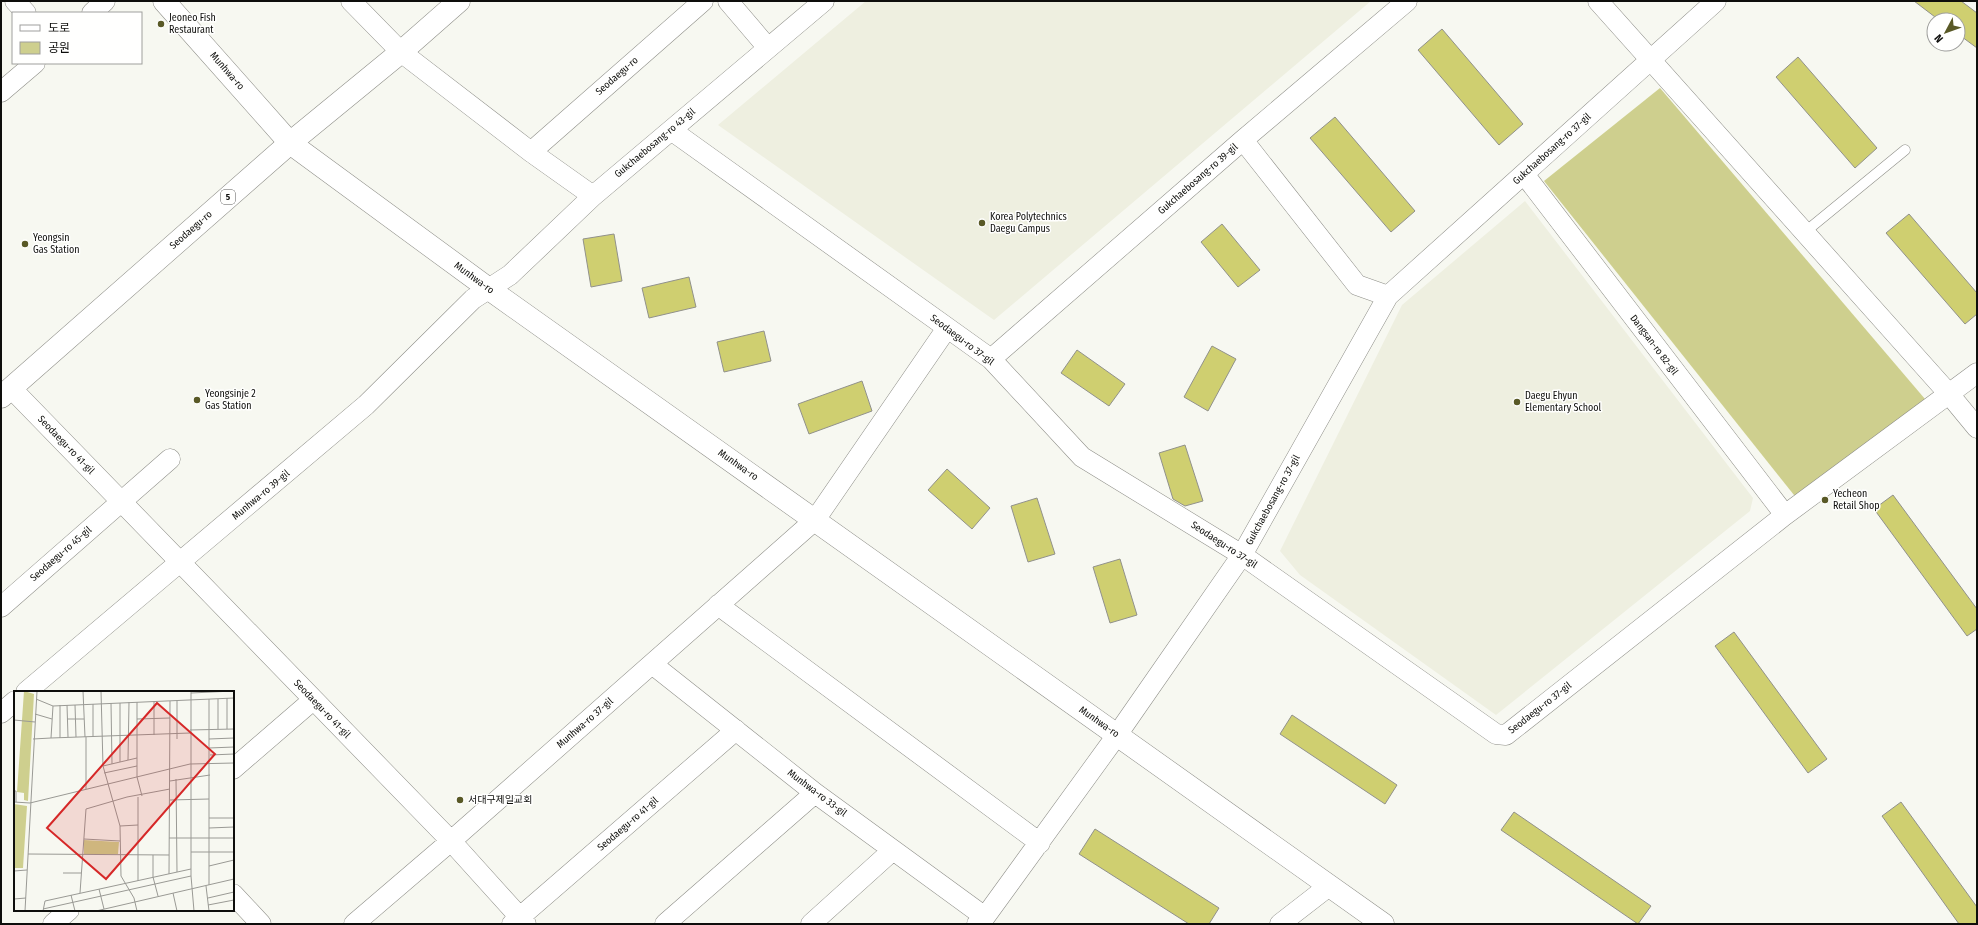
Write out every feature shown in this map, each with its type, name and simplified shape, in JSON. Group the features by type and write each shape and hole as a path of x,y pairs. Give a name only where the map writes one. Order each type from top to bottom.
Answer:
{"main road":[{"name":"Munhwa-ro","path":"164,1 290,143 489,289 1383,924"},
{"name":"Seodaegu-ro","path":"6,393 290,143 402,52 459,1"}],"street":[{"path":"15,1 25,12"},
{"path":"93,12 105,1"},
{"path":"350,1 402,52 530,152 593,196"},
{"name":"Seodaegu-ro","path":"530,152 703,1"},
{"path":"728,1 768,48"},
{"name":"Gukchaebosang-ro 43-gil","path":"489,289 510,275 593,196 824,1"},
{"name":"Gukchaebosang-ro 39-gil","path":"991,359 1243,140 1407,1"},
{"path":"1598,1 1949,394 1977,428"},
{"name":"Gukchaebosang-ro 37-gil","path":"1118,735 1242,555 1388,296 1716,1"},
{"path":"1,92 33,64"},
{"name":"Seodaegu-ro 37-gil","path":"670,130 991,359 1082,457 1242,555 1496,734 1506,734 1785,515 1977,373"},
{"path":"1243,140 1357,285 1388,296"},
{"name":"Dangsan-ro 82-gil","path":"1524,174 1785,515"},
{"name":"Munhwa-ro 39-gil","path":"36,689 366,405 474,299 489,289"},
{"path":"815,520 947,328"},
{"name":"Seodaegu-ro 41-gil","path":"6,393 122,502 180,564 451,842 520,922 736,730"},
{"path":"122,502 170,459"},
{"name":"Seodaegu-ro 45-gil","path":"1,607 122,502"},
{"name":"Munhwa-ro 37-gil","path":"354,924 451,842 815,520"},
{"path":"718,605 1040,843"},
{"name":"Munhwa-ro 33-gil","path":"652,664 815,793 893,850 981,920 1040,843 1118,735"},
{"path":"234,768 313,700"},
{"path":"1,713 14,702"},
{"path":"664,924 815,793"},
{"path":"811,924 893,850"},
{"path":"1280,924 1329,886"},
{"path":"234,895 261,924"},
{"path":"53,924 68,911"}],"lane":[{"path":"1805,232 1905,150"}],"shaded area":[{"name":"Korea Polytechnics Daegu Campus","path":"866,1 1371,1 994,320 718,125"},
{"name":"Daegu Ehyun Elementary School","path":"1525,201 1753,498 1750,511 1496,715 1300,575 1280,551 1402,305"}],"green space":[{"path":"1660,88 1925,399 1798,500 1544,181"}],"building":[{"path":"1914,1 1961,1 1977,13 1977,48 1966,40 1966,12 1928,12"},
{"path":"1442,29 1523,124 1499,145 1418,50"},
{"path":"1798,57 1877,148 1855,168 1776,77"},
{"path":"1335,117 1415,211 1391,232 1310,138"},
{"path":"1909,214 1977,293 1977,314 1965,324 1886,233"},
{"path":"1222,224 1260,270 1238,287 1201,242"},
{"path":"614,234 622,281 591,287 583,239"},
{"path":"689,277 696,307 649,318 642,288"},
{"path":"764,331 771,361 724,372 717,342"},
{"path":"1212,346 1236,359 1208,411 1184,397"},
{"path":"1077,350 1125,384 1109,406 1061,373"},
{"path":"862,381 872,411 809,434 798,404"},
{"path":"1185,445 1203,501 1185,506 1173,499 1159,453"},
{"path":"947,469 990,508 972,529 928,490"},
{"path":"1893,495 1977,609 1977,629 1967,636 1874,509"},
{"path":"1037,498 1055,554 1028,562 1011,506"},
{"path":"1120,559 1137,615 1110,623 1093,567"},
{"path":"1734,632 1827,759 1808,773 1715,646"},
{"path":"1292,715 1397,785 1385,804 1280,734"},
{"path":"1901,802 1977,907 1977,924 1959,924 1882,816"},
{"path":"1514,812 1651,906 1638,924 1501,830"},
{"path":"1095,829 1219,908 1209,924 1189,924 1079,854"}],"place":[{"name":"Jeoneo Fish Restaurant","path":"161,24"},
{"name":"Korea Polytechnics Daegu Campus","path":"982,223"},
{"name":"Yeongsin Gas Station","path":"25,244"},
{"name":"Yeongsinje 2 Gas Station","path":"197,400"},
{"name":"Daegu Ehyun Elementary School","path":"1517,402"},
{"name":"Yecheon Retail Shop","path":"1825,500"},
{"name":"서대구제일교회","path":"460,800"}]}
